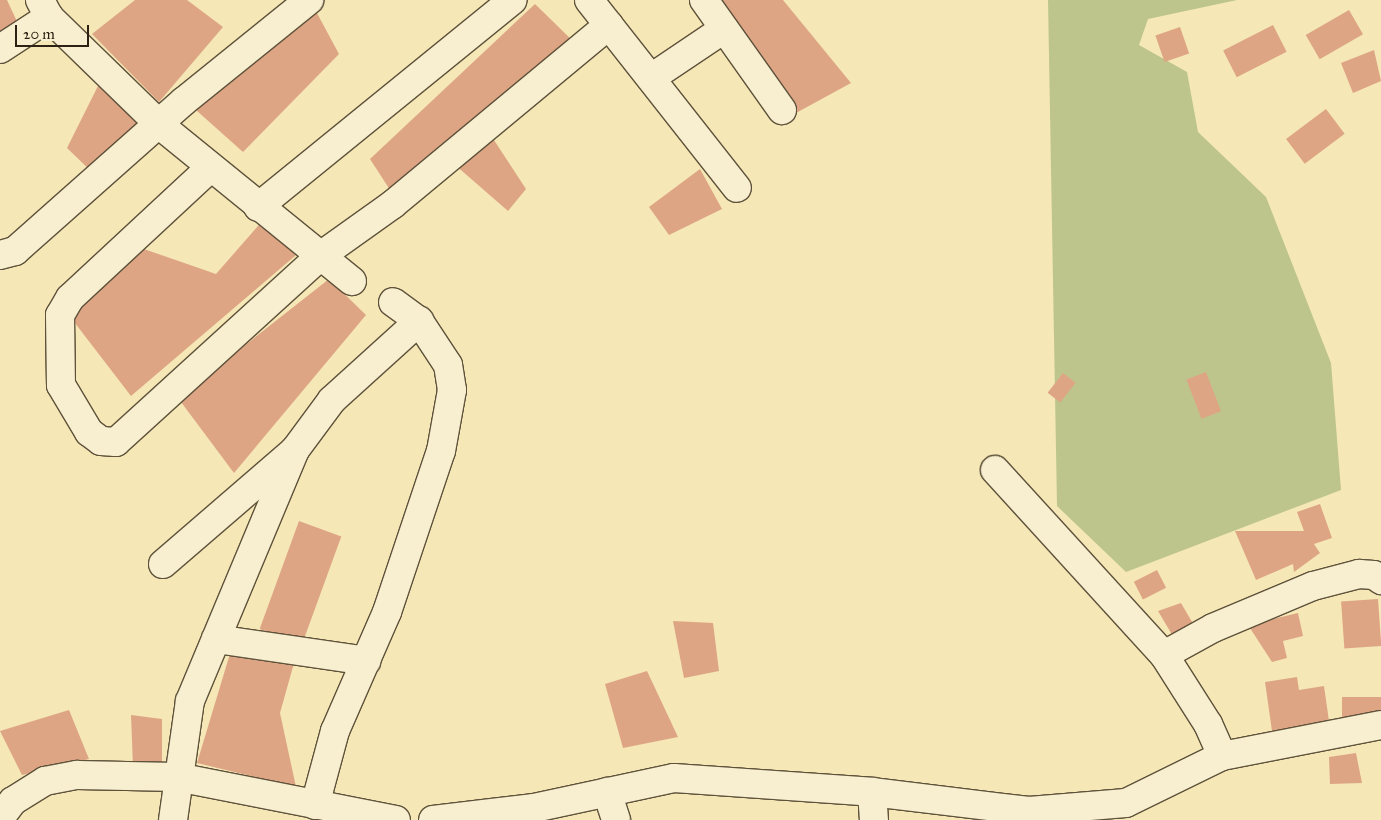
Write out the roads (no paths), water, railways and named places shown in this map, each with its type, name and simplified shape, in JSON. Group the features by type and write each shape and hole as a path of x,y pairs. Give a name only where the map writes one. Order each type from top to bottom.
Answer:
{"street":[{"path":"0,255 15,251 161,126 184,101 309,0"},
{"path":"258,208 514,0"},
{"path":"589,0 737,188"},
{"path":"704,0 782,110"},
{"path":"0,49 45,8 161,126 318,257 352,281"},
{"path":"210,168 70,298 60,315 61,385 89,432 101,441 116,442 318,257 392,205 609,25"},
{"path":"651,78 724,29"},
{"path":"315,805 335,730 366,660 441,451 452,390 448,365 418,321 393,302"},
{"path":"163,564 295,450 332,400 418,321"},
{"path":"172,820 190,701 295,450"},
{"path":"995,470 1164,655 1208,724 1222,756"},
{"path":"1164,655 1213,628 1313,586 1359,574 1374,575 1381,580"},
{"path":"216,639 366,660"},
{"path":"433,820 534,808 674,778 872,792 1029,816 1126,803 1222,756 1381,725"},
{"path":"0,818 13,801 45,782 77,775 177,777 396,820"},
{"path":"607,792 616,820"},
{"path":"872,792 874,820"}]}
